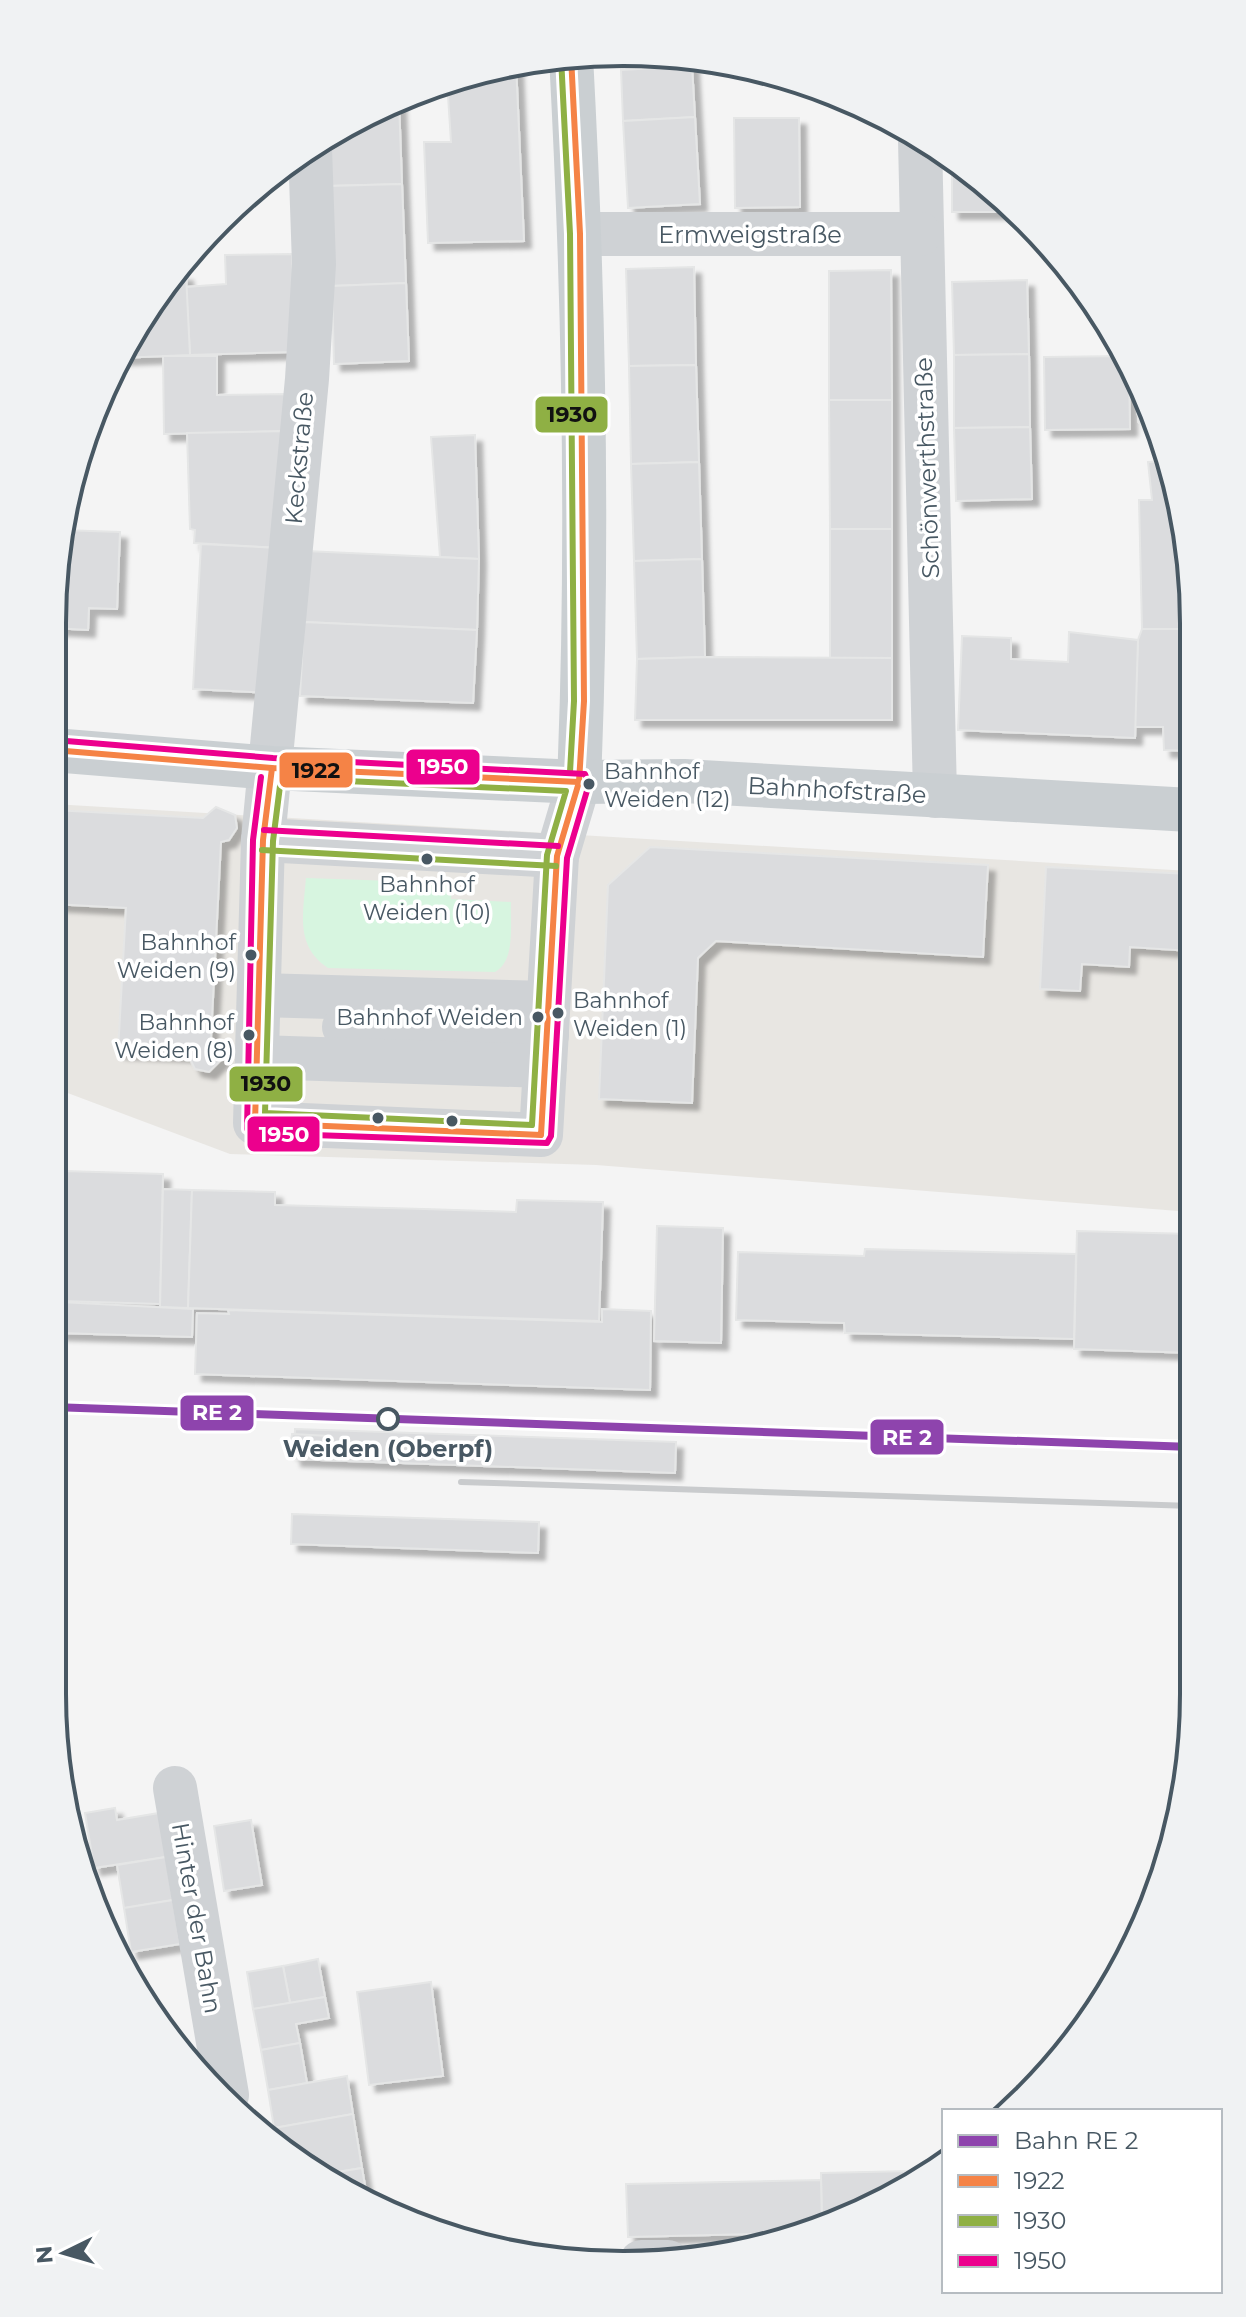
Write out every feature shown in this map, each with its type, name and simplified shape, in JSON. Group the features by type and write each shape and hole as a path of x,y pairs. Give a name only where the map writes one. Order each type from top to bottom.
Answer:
{"main road":[{"path":"572,69 580,234 584,701 579,782"},
{"name":"Bahnhofstraße","path":"66,751 272,768 579,782 684,781 1180,809"}],"street":[{"name":"Schönwerthstraße","path":"920,152 935,796"},
{"name":"Keckstraße","path":"310,162 314,264 272,768 263,840 255,1123 541,1135 546,1035"},
{"name":"Ermweigstraße","path":"580,234 920,234"},
{"path":"546,1035 557,856 579,782"},
{"path":"263,840 557,856"},
{"path":"258,1026 546,1035"},
{"path":"258,1026 546,1035"},
{"name":"Hinter der Bahn","path":"175,1788 225,2084"}],"shaded area":[{"path":"66,805 1180,870 1180,1211 596,1165 230,1154 66,1092"}],"green space":[{"path":"306,878 452,883 451,899 511,902 510,941 506,959 495,972 328,968 310,950 306,939 303,916"}],"building":[{"path":"621,66 664,68 621,70"},
{"path":"664,68 692,71 695,117 623,121 621,70"},
{"path":"517,77 524,241 428,243 424,142 451,142 448,95"},
{"path":"399,113 402,184 328,186 327,152"},
{"path":"695,117 700,204 628,208 623,121"},
{"path":"734,118 799,118 800,207 735,208"},
{"path":"952,174 999,212 952,212"},
{"path":"402,184 406,283 332,286 328,186"},
{"path":"292,254 296,335 290,352 190,355 186,287 226,284 225,255"},
{"path":"694,267 696,365 629,366 626,269"},
{"path":"891,270 892,400 829,400 829,271"},
{"path":"186,278 190,355 134,357"},
{"path":"1027,280 1029,354 954,355 952,282"},
{"path":"406,283 409,361 334,364 332,286"},
{"path":"1029,354 1030,427 954,428 954,355"},
{"path":"163,356 217,356 217,395 287,394 288,431 164,434"},
{"path":"1111,356 1129,391 1130,429 1045,430 1044,357"},
{"path":"696,365 699,462 631,464 629,366"},
{"path":"829,400 892,400 892,529 830,529"},
{"path":"1030,427 1032,499 956,501 954,428"},
{"path":"288,431 279,548 194,543 195,530 190,529 187,433"},
{"path":"475,435 479,559 440,557 431,437"},
{"path":"699,462 702,559 634,561 631,464"},
{"path":"1148,462 1156,462 1169,514 1179,587 1180,629 1142,629 1139,500 1152,500"},
{"path":"830,529 892,529 892,658 830,658"},
{"path":"74,530 120,532 117,609 89,608 88,630 66,629 67,587"},
{"path":"201,544 279,548 272,693 193,689"},
{"path":"306,551 479,559 477,630 304,622"},
{"path":"702,559 705,657 637,659 634,561"},
{"path":"304,622 477,630 473,703 300,696"},
{"path":"1142,629 1180,629 1180,751 1164,750 1163,727 1134,727 1138,640"},
{"path":"1069,632 1138,640 1135,738 958,730 962,636 1011,638 1011,659 1068,662"},
{"path":"892,658 892,720 635,720 637,659"},
{"path":"216,807 235,815 237,828 229,840 221,842 211,1038 221,1044 223,1058 209,1072 195,1069 188,1055 118,1052 126,908 66,905 66,811 203,818"},
{"path":"650,847 988,865 983,957 716,941 698,958 692,1103 599,1099 608,885"},
{"path":"1046,867 1180,874 1180,950 1130,947 1129,967 1082,964 1080,991 1040,989"},
{"path":"66,1171 163,1174 160,1304 66,1301"},
{"path":"163,1189 192,1190 188,1308 160,1307"},
{"path":"192,1190 275,1192 275,1205 516,1212 517,1200 603,1202 599,1321 188,1308"},
{"path":"657,1226 723,1228 721,1343 654,1341"},
{"path":"1077,1231 1180,1234 1180,1353 1074,1349"},
{"path":"865,1249 1076,1254 1074,1339 845,1333 844,1323 736,1320 738,1252 864,1256"},
{"path":"66,1302 193,1309 192,1337 66,1333"},
{"path":"602,1309 651,1311 650,1390 195,1374 197,1313 229,1314 228,1310 602,1322"},
{"path":"295,1429 676,1442 675,1473 294,1459"},
{"path":"292,1434 329,1436 329,1454 290,1452"},
{"path":"292,1514 539,1522 538,1553 291,1544"},
{"path":"115,1808 117,1820 159,1813 166,1857 94,1868 85,1813"},
{"path":"251,1820 262,1885 224,1891 214,1826"},
{"path":"166,1857 173,1900 124,1908 117,1865"},
{"path":"173,1900 180,1944 131,1952 124,1908"},
{"path":"318,1959 325,1997 290,2003 283,1966"},
{"path":"283,1966 290,2003 253,2009 247,1972"},
{"path":"431,1982 443,2076 369,2085 357,1992"},
{"path":"325,1997 329,2018 296,2024 300,2043 261,2050 253,2009"},
{"path":"300,2043 307,2083 268,2090 261,2050"},
{"path":"347,2076 353,2114 274,2128 268,2090"},
{"path":"353,2114 362,2168 338,2172 274,2128"},
{"path":"362,2168 365,2188 344,2176 338,2172"},
{"path":"910,2171 869,2194 822,2214 821,2173"},
{"path":"821,2180 822,2214 759,2234 628,2237 626,2184"}],"railway":[{"path":"461,1482 1180,1506"}],"transit line":[{"name":"1922","path":"272,768 263,840 255,1123 541,1135 557,856 579,782 584,701 580,234 572,69"},
{"name":"1930","path":"562,70 570,234 574,701 570,772"},
{"name":"1950","path":"66,741 273,758 585,774 589,784 567,858 551,1136 547,1143 255,1133 247,1129 253,840 261,777"},
{"name":"1922","path":"66,751 272,768 579,782"},
{"name":"1930","path":"281,778 566,791 547,855 532,1125 265,1113 273,841 281,778"},
{"name":"1950","path":"264,830 558,846"},
{"name":"1930","path":"262,850 556,866"},
{"path":"66,1407 1180,1447"}],"place":[{"name":"Bahnhof Weiden (12)","path":"589,784"},
{"name":"Bahnhof Weiden (10)","path":"427,859"},
{"name":"Bahnhof Weiden (9)","path":"251,955"},
{"name":"Bahnhof Weiden (1)","path":"558,1013"},
{"name":"Bahnhof Weiden","path":"538,1017"},
{"name":"Bahnhof Weiden (8)","path":"249,1035"},
{"name":"Weiden (Oberpf)","path":"388,1419"}]}
